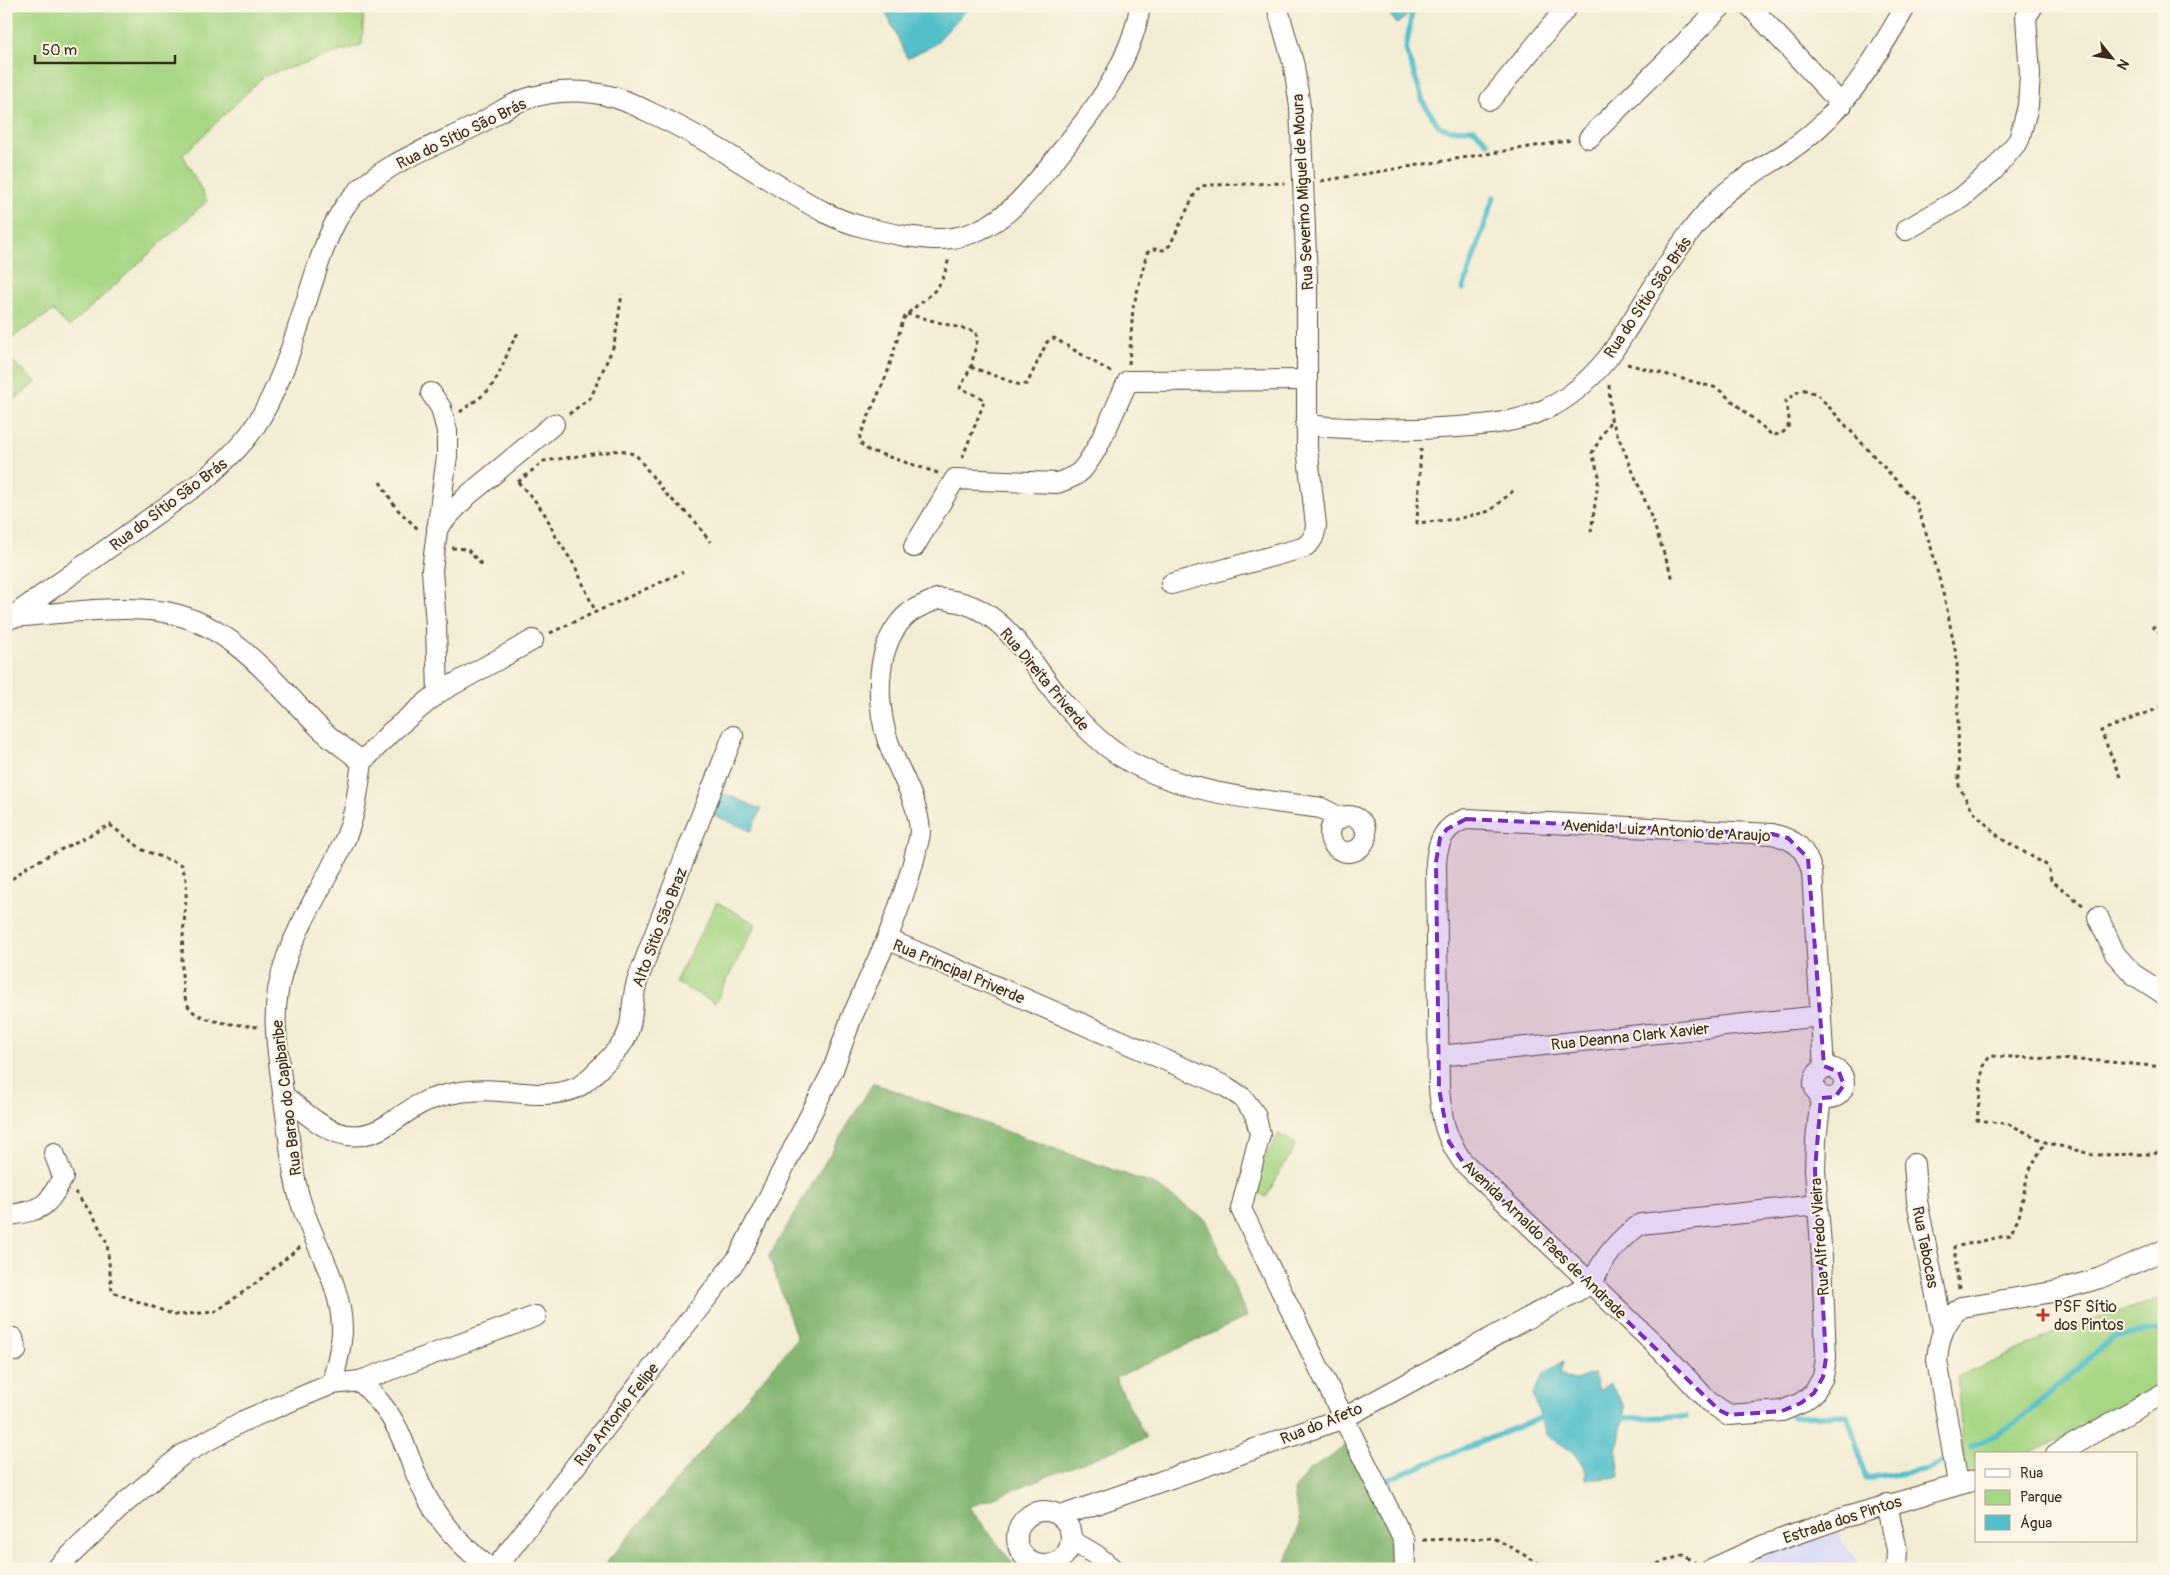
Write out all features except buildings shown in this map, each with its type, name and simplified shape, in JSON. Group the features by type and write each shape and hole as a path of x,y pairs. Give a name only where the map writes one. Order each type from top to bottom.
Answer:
{"street":[{"name":"Rua do Sítio São Brás","path":"10,619 204,480 231,456 253,429 269,402 288,356 323,250 345,207 359,190 396,164 425,148 476,125 520,101 563,92 587,92 616,97 673,122 827,213 858,225 890,233 918,238 954,240 984,228 1010,210 1085,122 1111,83 1129,48 1140,6"},
{"name":"Rua Severino Miguel de Moura","path":"1171,584 1302,548 1312,540 1316,525 1308,469 1306,425 1304,184 1300,107 1294,66 1277,6"},
{"path":"1490,100 1568,6"},
{"path":"1589,138 1722,6"},
{"path":"1750,6 1842,105"},
{"name":"Rua do Sítio São Brás","path":"1306,425 1374,430 1422,430 1484,425 1519,419 1540,411 1573,392 1607,359 1686,237 1708,210 1728,190 1793,148 1842,105 1866,72 1906,6"},
{"path":"1906,230 1961,198 1994,170 2019,140 2028,106 2030,74 2026,17 2032,6"},
{"path":"914,547 955,479 1057,483 1080,472 1089,459 1128,381 1307,380"},
{"path":"431,393 441,408 447,431 447,456 432,570 438,693"},
{"path":"437,528 468,496 554,424"},
{"name":"Rua Direita Priverde","path":"887,939 911,872 920,834 917,809 891,751 881,710 880,679 884,653 896,626 911,610 938,599 965,603 997,622 1020,645 1061,700 1093,735 1128,760 1161,778 1241,798 1321,808 1331,812 1339,819"},
{"path":"10,619 116,610 158,610 196,620 225,636 262,667 323,730 362,762 391,732 438,693 533,640"},
{"name":"Alto Sitio São Braz","path":"283,1095 314,1120 338,1134 356,1136 371,1134 427,1100 450,1093 476,1090 559,1094 578,1087 613,1054 624,1041 629,1030 636,983 733,736"},
{"name":"Rua Barao do Capibaribe","path":"332,1384 342,1331 338,1296 299,1196 283,1095 276,1030 277,992 286,955 303,917 342,846 351,824 357,800 362,762"},
{"name":"Avenida Luiz Antonio de Araujo","path":"1456,822 1466,819 1772,834 1788,838 1799,846 1808,858 1812,872 1824,1068 1835,1069 1839,1072 1844,1085 1843,1090 1835,1097 1821,1097"},
{"name":"Avenida Arnaldo Paes de Andrade","path":"1456,822 1447,828 1440,838 1436,862 1439,1089 1442,1119 1450,1142 1463,1162 1662,1351 1700,1393 1719,1410 1729,1415"},
{"path":"2098,917 2115,954 2133,974 2164,994"},
{"name":"Rua Principal Priverde","path":"738,1258 833,1070 851,1019 887,939 1225,1086 1243,1098 1255,1114 1260,1134 1241,1209 1344,1418"},
{"name":"Rua Deanna Clark Xavier","path":"1438,1056 1821,1016"},
{"name":"Rua Alfredo Vieira","path":"1729,1415 1782,1410 1801,1403 1814,1393 1823,1377 1826,1358 1823,1267 1817,1205 1816,1140 1821,1097"},
{"path":"6,1216 37,1210 51,1199 63,1178 54,1153"},
{"name":"Rua Tabocas","path":"1914,1164 1916,1201 1942,1330"},
{"path":"1592,1283 1600,1264 1611,1249 1626,1234 1640,1224 1817,1205"},
{"path":"1960,1307 2053,1292 2100,1278 2164,1250"},
{"name":"Rua Antonio Felipe","path":"493,1569 738,1258"},
{"name":"Rua do Afeto","path":"1072,1541 1064,1556 1049,1565 1032,1562 1020,1550 1018,1533 1027,1517 1044,1511 1061,1516 1344,1418 1592,1283"},
{"name":"Rua Tabocas","path":"1960,1307 1949,1316 1942,1330 1938,1344 1937,1360 1967,1482"},
{"path":"56,1569 126,1502 182,1455 243,1421 332,1384 360,1381 536,1316"},
{"path":"360,1381 391,1418 429,1501 448,1530 469,1552 493,1569"},
{"path":"2060,1452 2164,1394"},
{"path":"1344,1418 1404,1540 1405,1569"},
{"name":"Estrada dos Pintos","path":"1705,1566 1887,1504 1967,1482"},
{"path":"1887,1504 1897,1550 1896,1569"},
{"path":"1061,1516 1071,1531 1072,1541 1096,1555 1113,1569"}],"path":[{"path":"971,367 1020,385 1027,384 1047,342 1054,338 1128,381 1133,308 1147,253 1152,249 1165,250 1170,245 1196,191 1201,186 1304,184 1589,138"},
{"path":"907,314 976,332 977,341 971,367 960,388 981,396 984,399 984,405 955,479 868,450 860,443 860,436 887,374 902,320 907,314 931,295 944,278 954,240"},
{"path":"554,424 591,397 614,346 622,294"},
{"path":"447,431 457,414 480,398 492,386 511,343 518,332"},
{"path":"1673,579 1648,508 1611,419 1607,359 1717,388 1772,435 1781,434 1788,428 1789,418 1786,401 1802,389 1817,394 1915,501 1931,548 1946,605 1957,659 1959,786 1972,810 2000,838 2048,866 2052,880 2098,917"},
{"path":"1591,532 1599,476 1592,454 1611,419"},
{"path":"1422,430 1417,523 1457,519 1490,512 1514,490"},
{"path":"518,482 544,461 621,450 636,456 666,494 695,521 710,542"},
{"path":"503,468 537,503 546,516 556,537 575,566 596,613"},
{"path":"533,640 683,572"},
{"path":"2152,626 2164,637"},
{"path":"2120,777 2101,731 2164,706"},
{"path":"6,884 28,866 110,825 143,850 182,865 186,881 182,930 182,979 186,1005 193,1013 214,1020 276,1030"},
{"path":"2164,1067 2099,1061 1990,1056 1983,1066 1977,1120 2009,1124 2045,1142 2094,1155 2164,1152"},
{"path":"1960,1307 1954,1248 2010,1235 2019,1217 2028,1173 2045,1142"},
{"path":"63,1178 93,1216 107,1244 112,1292 175,1315 215,1312 256,1283 314,1235"},
{"path":"1404,1540 1494,1538 1549,1569"},
{"path":"1642,1569 1683,1555 1705,1566"}],"highlighted area":[{"path":"1466,819 1772,834 1788,838 1808,858 1824,1066 1839,1072 1844,1085 1835,1097 1821,1098 1815,1170 1826,1358 1823,1377 1814,1393 1801,1403 1782,1411 1729,1415 1719,1410 1463,1162 1449,1142 1439,1089 1436,862 1440,838 1447,829"}],"shaded area":[{"path":"1839,1532 1846,1550 1858,1560 1856,1569 1742,1569 1767,1554"}],"green space":[{"path":"6,6 364,6 362,45 264,76 183,155 207,201 69,327 53,311 6,341"},
{"path":"6,355 36,382 6,406"},
{"path":"717,902 756,924 715,1003 675,982"},
{"path":"873,1083 1155,1185 1207,1221 1247,1317 1115,1378 1146,1438 969,1507 1017,1569 610,1569 607,1562 797,1339 769,1256"},
{"path":"1279,1134 1296,1144 1266,1197 1248,1186"},
{"path":"2164,1298 2164,1384 2068,1437 2029,1452 1975,1452 1975,1472 1965,1476 1957,1378 2069,1327"},
{"path":"1347,1444 1414,1569 1286,1569 1286,1562 1299,1527 1294,1491 1309,1469 1328,1459"}],"water":[{"path":"883,6 970,6 934,45 907,58"},
{"path":"1383,6 1408,6 1412,12 1397,24"},
{"path":"723,793 761,809 751,831 713,815"},
{"path":"1563,1362 1560,1374 1576,1381 1594,1373 1598,1391 1610,1383 1625,1407 1617,1452 1620,1477 1586,1480 1586,1472 1579,1458 1546,1435 1533,1394 1545,1372"}],"waterway":[{"path":"1408,6 1412,12 1406,49 1424,104 1439,126 1451,130 1474,129 1488,143"},
{"path":"1463,289 1494,197"},
{"path":"1971,1447 2016,1423 2114,1336 2164,1329"},
{"path":"1792,1417 1848,1415 1866,1479 1929,1469 1945,1460"},
{"path":"1618,1418 1686,1417"},
{"path":"1389,1483 1389,1479 1540,1418 1546,1418"}],"place":[{"name":"PSF Sítio dos Pintos","path":"2043,1315"}]}
